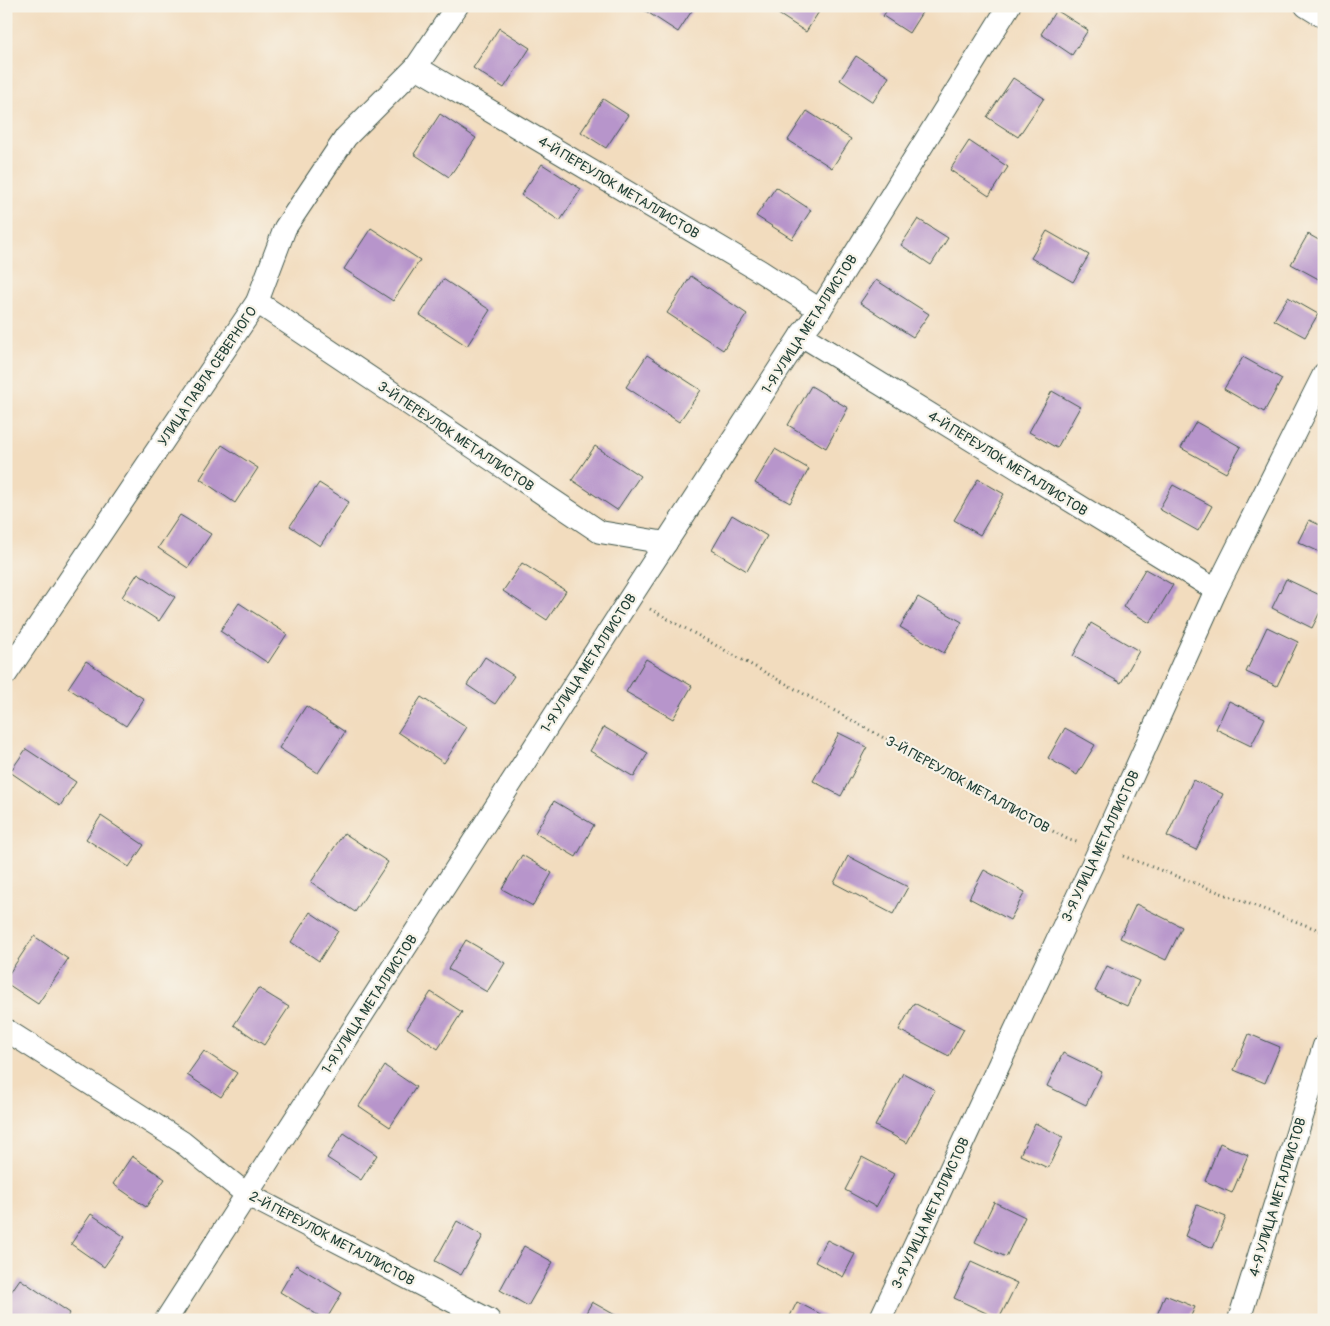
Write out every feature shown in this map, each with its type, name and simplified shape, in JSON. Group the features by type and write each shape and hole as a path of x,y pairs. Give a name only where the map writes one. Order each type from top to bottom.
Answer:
{"street":[{"name":"УЛИЦА ПАВЛА СЕВЕРНОГО","path":"6,674 257,302 285,228 346,137 416,67 457,6"},
{"name":"1-Я УЛИЦА МЕТАЛЛИСТОВ","path":"166,1320 800,335 820,310 1009,6"},
{"path":"1306,6 1324,17"},
{"name":"4-Й ПЕРЕУЛОК МЕТАЛЛИСТОВ","path":"416,67 760,271 820,310"},
{"name":"3-Й ПЕРЕУЛОК МЕТАЛЛИСТОВ","path":"257,302 600,532 666,543"},
{"name":"4-Й ПЕРЕУЛОК МЕТАЛЛИСТОВ","path":"800,335 1216,590"},
{"name":"3-Я УЛИЦА МЕТАЛЛИСТОВ","path":"880,1320 1100,848 1216,590 1324,374"},
{"name":"2-Й ПЕРЕУЛОК МЕТАЛЛИСТОВ","path":"6,1030 182,1142 246,1194 489,1320"},
{"name":"4-Я УЛИЦА МЕТАЛЛИСТОВ","path":"1239,1320 1324,1046"}],"path":[{"name":"3-Й ПЕРЕУЛОК МЕТАЛЛИСТОВ","path":"630,598 1069,840 1100,848 1324,932"}],"building":[{"path":"638,6 695,6 678,32"},
{"path":"766,6 815,6 820,10 806,32"},
{"path":"890,6 926,6 909,33 883,16"},
{"path":"1056,10 1088,30 1072,55 1041,34"},
{"path":"499,28 530,48 504,88 473,68"},
{"path":"856,56 889,77 873,102 840,80"},
{"path":"1013,78 1044,98 1018,137 987,117"},
{"path":"603,99 628,115 606,148 581,132"},
{"path":"807,111 851,139 832,168 788,140"},
{"path":"440,114 476,138 449,177 414,154"},
{"path":"969,141 1008,167 989,196 950,170"},
{"path":"542,164 581,189 560,221 521,195"},
{"path":"776,187 811,210 792,239 756,216"},
{"path":"918,219 948,238 931,265 901,245"},
{"path":"371,228 420,260 393,301 344,269"},
{"path":"1047,231 1089,255 1073,282 1031,258"},
{"path":"1308,234 1324,243 1324,282 1291,264"},
{"path":"691,276 747,314 723,350 667,313"},
{"path":"443,279 490,310 467,346 420,315"},
{"path":"876,280 929,314 913,337 860,303"},
{"path":"1288,297 1318,314 1305,337 1274,320"},
{"path":"647,355 701,390 679,422 626,387"},
{"path":"1243,357 1282,379 1264,412 1224,389"},
{"path":"811,386 848,408 826,448 788,425"},
{"path":"1052,391 1080,407 1057,448 1029,432"},
{"path":"1196,422 1241,447 1226,473 1181,448"},
{"path":"222,445 258,468 235,503 200,479"},
{"path":"595,446 640,476 617,510 572,480"},
{"path":"775,449 809,469 790,503 755,483"},
{"path":"978,479 1004,494 980,535 954,520"},
{"path":"319,483 349,502 320,546 290,526"},
{"path":"1173,485 1212,506 1198,531 1159,509"},
{"path":"180,515 211,534 188,568 158,548"},
{"path":"732,515 767,536 747,571 712,550"},
{"path":"1309,520 1324,527 1324,554 1298,542"},
{"path":"522,563 566,591 547,620 503,591"},
{"path":"1145,569 1173,585 1150,623 1123,607"},
{"path":"138,573 175,597 159,621 122,597"},
{"path":"1286,579 1324,597 1324,604 1312,628 1272,608"},
{"path":"918,597 962,622 944,653 900,627"},
{"path":"239,603 287,634 268,663 220,631"},
{"path":"1091,623 1139,651 1121,683 1073,656"},
{"path":"1267,627 1298,642 1277,686 1246,672"},
{"path":"485,657 514,676 495,704 467,685"},
{"path":"646,659 692,686 673,719 626,692"},
{"path":"86,661 144,699 126,726 68,688"},
{"path":"421,697 467,727 444,763 398,732"},
{"path":"1229,701 1265,718 1251,746 1216,729"},
{"path":"306,706 345,732 318,773 279,748"},
{"path":"604,727 648,753 634,777 590,751"},
{"path":"1065,728 1095,745 1077,775 1048,758"},
{"path":"839,733 867,747 841,796 813,781"},
{"path":"26,749 76,782 60,806 10,772"},
{"path":"1193,780 1223,794 1196,850 1167,836"},
{"path":"554,801 594,825 576,857 535,833"},
{"path":"101,816 144,845 129,867 86,839"},
{"path":"344,833 388,862 355,912 311,882"},
{"path":"522,855 552,873 533,906 502,889"},
{"path":"848,856 908,887 893,914 834,883"},
{"path":"984,870 1025,892 1010,920 969,898"},
{"path":"1136,904 1182,927 1166,960 1120,938"},
{"path":"310,912 338,931 319,961 291,942"},
{"path":"34,936 68,959 38,1004 6,983 6,978"},
{"path":"466,940 505,963 487,992 448,969"},
{"path":"1107,966 1139,981 1127,1006 1095,991"},
{"path":"258,988 289,1007 264,1045 234,1025"},
{"path":"431,992 462,1012 438,1049 407,1028"},
{"path":"914,1003 964,1029 949,1056 899,1030"},
{"path":"1249,1034 1280,1047 1265,1083 1234,1070"},
{"path":"204,1051 237,1073 221,1097 187,1075"},
{"path":"1063,1053 1102,1072 1086,1105 1047,1086"},
{"path":"385,1066 416,1087 390,1127 359,1106"},
{"path":"903,1073 935,1090 907,1143 875,1126"},
{"path":"1035,1123 1063,1137 1048,1168 1020,1155"},
{"path":"344,1133 377,1155 361,1180 327,1158"},
{"path":"1220,1143 1248,1155 1232,1193 1205,1181"},
{"path":"132,1156 165,1179 146,1207 113,1184"},
{"path":"862,1157 894,1174 876,1207 845,1190"},
{"path":"994,1202 1025,1217 1006,1257 975,1242"},
{"path":"1197,1205 1226,1217 1213,1248 1185,1236"},
{"path":"91,1214 125,1237 104,1267 71,1244"},
{"path":"457,1221 483,1236 461,1275 435,1261"},
{"path":"827,1240 855,1254 843,1277 815,1262"},
{"path":"524,1246 553,1262 528,1306 500,1290"},
{"path":"971,1262 1017,1283 999,1319 954,1298"},
{"path":"296,1265 342,1293 326,1320 280,1292"},
{"path":"20,1279 70,1313 65,1320 6,1320 6,1299"},
{"path":"1165,1295 1195,1307 1189,1320 1155,1320"},
{"path":"592,1302 624,1320 582,1320"},
{"path":"797,1302 828,1318 828,1320 788,1320"}]}
